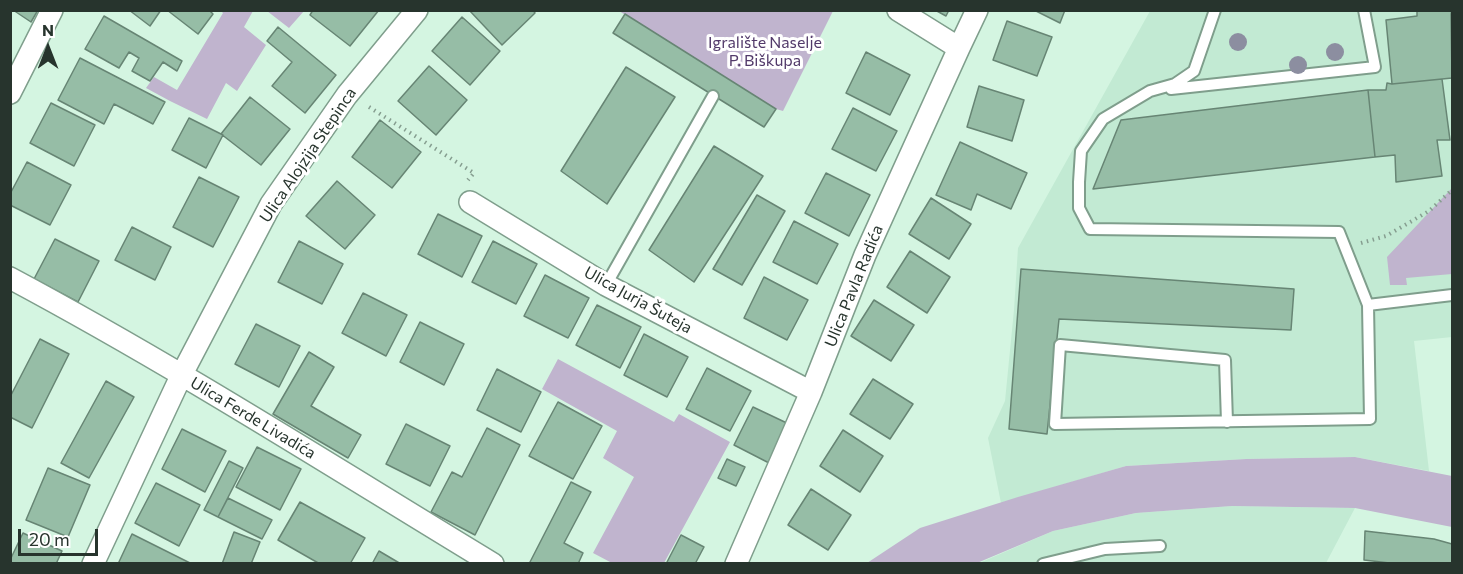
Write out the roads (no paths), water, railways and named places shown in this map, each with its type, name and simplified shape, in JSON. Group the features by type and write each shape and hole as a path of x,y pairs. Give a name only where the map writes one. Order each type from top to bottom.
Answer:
{"street":[{"path":"10,93 52,10"},
{"name":"Ulica Alojzija Stepinca","path":"93,564 182,374 271,204 347,95 417,10"},
{"path":"898,10 959,48"},
{"name":"Ulica Pavla Radića","path":"736,564 811,392 865,255 978,10"},
{"name":"Ulica Jurja Šuteja","path":"470,202 606,285 811,392"},
{"name":"Ulica Ferde Livadića","path":"10,278 89,320 182,374 492,564"}],"lane":[{"path":"1215,10 1194,71 1175,84 1150,91 1103,119 1081,151 1079,208 1090,229 1339,232 1368,305 1370,419 1227,422 1055,424 1060,345 1225,360 1227,422"},
{"path":"1150,91 1375,67 1364,10"},
{"path":"606,285 713,96"},
{"path":"1368,305 1452,295"},
{"path":"1043,564 1105,549 1160,546"}],"park label":[{"name":"Igralište Naselje P. Biškupa","path":"765,52"}]}
